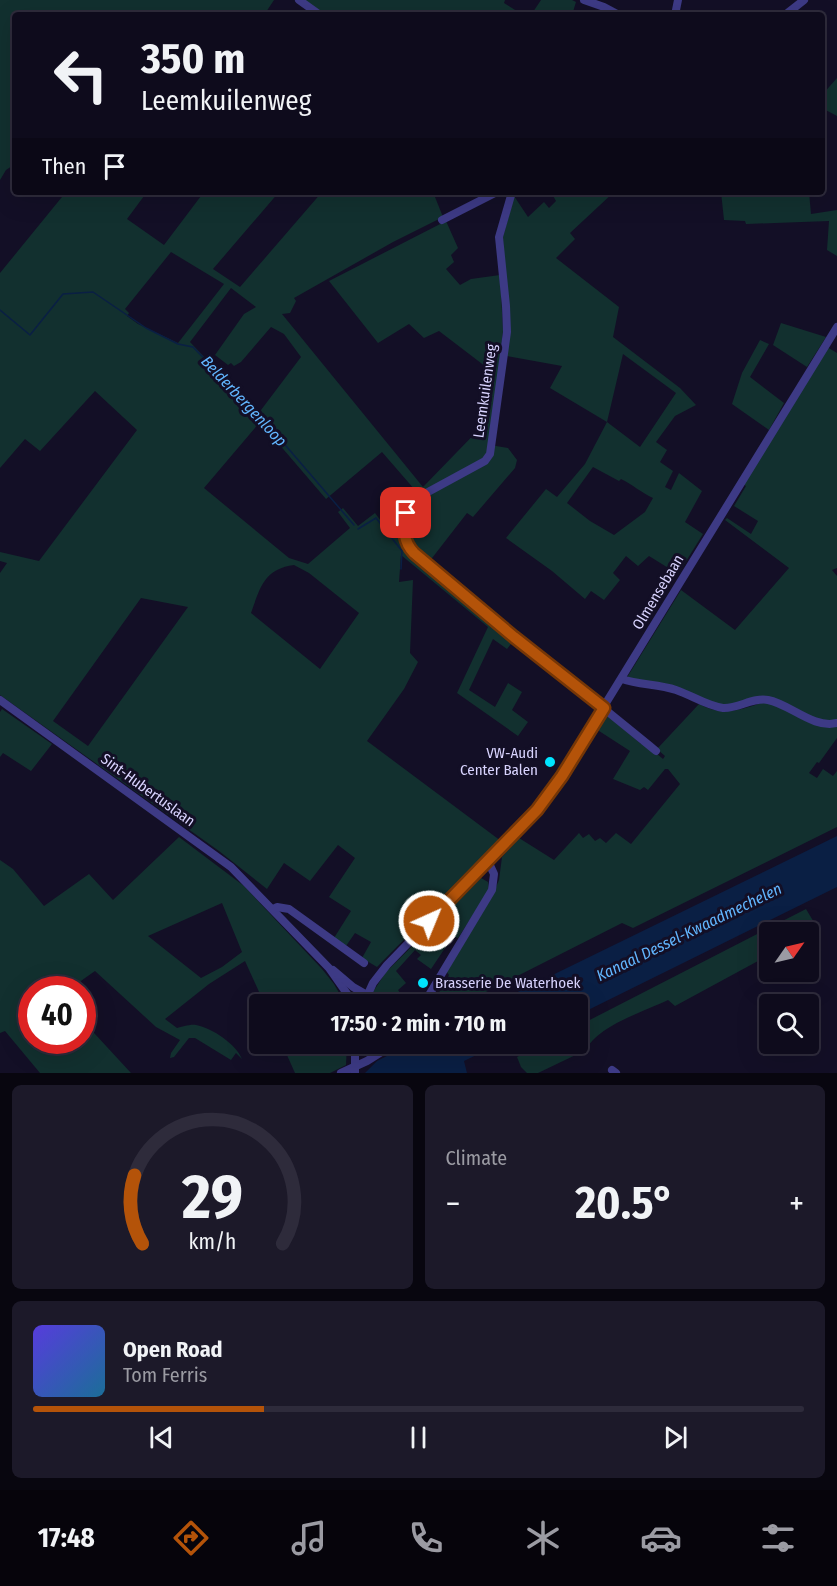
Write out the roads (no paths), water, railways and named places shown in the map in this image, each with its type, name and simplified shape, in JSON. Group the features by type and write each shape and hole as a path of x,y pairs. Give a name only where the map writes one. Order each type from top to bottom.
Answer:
{"street":[{"path":"299,0 316,12"},
{"path":"584,0 613,12"},
{"path":"789,12 804,0"},
{"path":"442,220 491,195"},
{"name":"Leemkuilenweg","path":"511,195 499,237 507,332 490,454 485,461 417,498 410,505 406,513 406,545 523,644 604,708"},
{"name":"Olmensebaan","path":"368,994 387,965 523,825 550,794 837,327"},
{"path":"621,679 675,689 719,708 732,708 754,701 771,700 814,720 837,723"},
{"name":"Sint-Hubertuslaan","path":"0,700 231,867 329,968 365,994"},
{"path":"604,708 656,751"},
{"path":"430,994 492,890 494,874 488,861"},
{"name":"Sint-Hubertuslaan","path":"273,909 277,907 289,909 364,963"},
{"name":"Sint-Hubertuslaan","path":"329,968 347,994"},
{"path":"354,1073 355,1054"},
{"path":"341,1073 378,1054"}],"water":[{"name":"Kanaal Dessel-Kwaadmechelen","path":"837,836 837,887 766,922 759,922 759,926 588,1010 588,994 514,994"},
{"path":"391,1054 478,1054 464,1061 467,1073 365,1073 377,1061"}],"waterway":[{"name":"Belderbergenloop","path":"0,310 30,335 63,294 93,292 146,328 178,344 193,347 256,411 354,525"},
{"name":"Belderbergenloop","path":"358,529 376,518 402,551 401,569"}],"place":[{"name":"VW-Audi Center Balen","path":"550,762"},
{"name":"Brasserie De Waterhoek","path":"423,983"}]}
